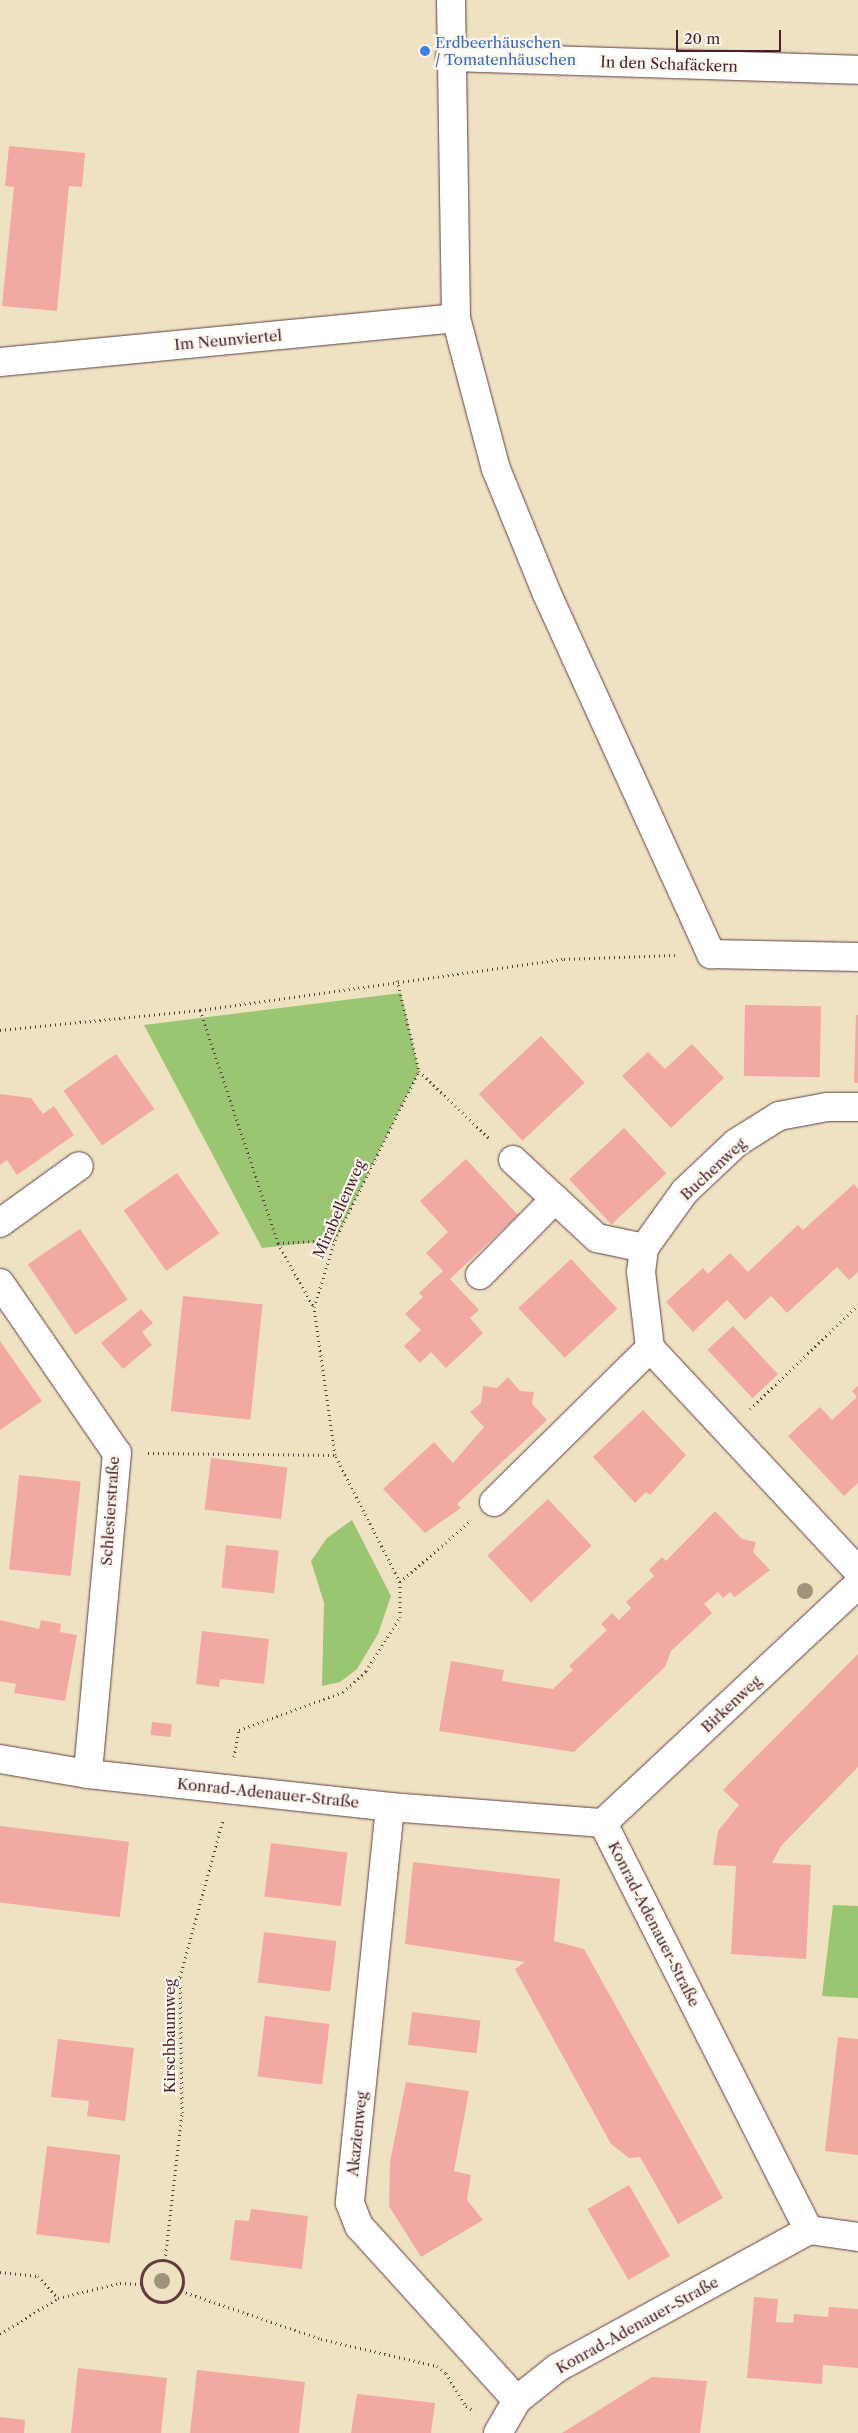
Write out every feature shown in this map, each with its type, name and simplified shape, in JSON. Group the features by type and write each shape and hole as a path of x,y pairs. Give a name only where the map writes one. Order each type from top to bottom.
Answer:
{"street":[{"path":"451,0 450,57 456,318 496,469 546,594 711,954 858,957"},
{"name":"In den Schafäckern","path":"450,57 858,70"},
{"name":"Im Neunviertel","path":"0,362 456,318"},
{"name":"Buchenweg","path":"650,1348 641,1272 644,1248 685,1191 736,1143 779,1116 828,1107 858,1107"},
{"path":"513,1160 597,1238 644,1248"},
{"path":"0,1223 79,1166"},
{"path":"480,1275 555,1199"},
{"name":"Schlesierstraße","path":"0,1283 117,1453 88,1774"},
{"path":"494,1502 650,1348 858,1571"},
{"name":"Birkenweg","path":"604,1823 858,1584"},
{"name":"Konrad-Adenauer-Straße","path":"0,1759 88,1774 390,1807 604,1823 809,2230 557,2368 517,2400 500,2429"},
{"name":"Akazienweg","path":"390,1807 350,2203 359,2226 517,2400"},
{"path":"809,2230 858,2237"}],"path":[{"path":"0,1030 200,1010 397,980 564,959 711,954"},
{"path":"397,980 419,1070 513,1160"},
{"path":"200,1010 278,1243 314,1307"},
{"name":"Mirabellenweg","path":"228,1788 239,1730 343,1692 366,1671 400,1617 400,1582 335,1455 314,1307 335,1240 419,1070"},
{"path":"278,1243 335,1240"},
{"path":"733,1437 744,1415 858,1305"},
{"path":"117,1453 335,1455"},
{"path":"400,1582 494,1502"},
{"name":"Kirschbaumweg","path":"165,2260 182,2113 180,1976 218,1844 228,1788"},
{"path":"165,2260 181,2271 181,2292 171,2300 158,2302 147,2296 141,2284 147,2266 165,2260"},
{"path":"0,2272 38,2276 58,2298"},
{"path":"0,2334 58,2298 120,2283 141,2284"},
{"path":"181,2292 321,2339 437,2366 446,2373 466,2406 500,2429"}],"green space":[{"path":"401,993 419,1071 335,1240 262,1248 144,1025"},
{"path":"352,1520 391,1596 378,1634 357,1669 340,1682 322,1686 324,1603 311,1561 327,1538"},
{"path":"833,1905 858,1906 858,1998 822,1996"}],"building":[{"path":"9,146 85,153 82,187 69,186 57,311 2,306 14,187 5,186"},
{"path":"745,1005 821,1006 820,1077 744,1076"},
{"path":"856,1015 858,1015 858,1083 854,1083"},
{"path":"541,1036 585,1083 522,1141 479,1094"},
{"path":"692,1044 724,1078 671,1128 622,1076 648,1052 665,1069"},
{"path":"116,1054 154,1109 102,1146 64,1091"},
{"path":"0,1094 31,1098 43,1114 54,1106 74,1135 17,1175 7,1160 0,1165"},
{"path":"624,1128 666,1173 611,1224 569,1179"},
{"path":"466,1159 518,1215 450,1279 479,1310 470,1318 483,1333 446,1368 431,1352 420,1363 404,1346 421,1330 405,1314 423,1297 419,1293 443,1271 426,1253 448,1232 420,1201"},
{"path":"177,1173 219,1234 166,1271 124,1210"},
{"path":"854,1184 858,1189 858,1272 849,1280 837,1267 787,1313 771,1296 745,1320 727,1300 693,1332 666,1302 703,1268 708,1274 730,1253 748,1272 798,1225 803,1230"},
{"path":"80,1229 128,1299 75,1335 28,1264"},
{"path":"571,1259 617,1309 565,1358 518,1308"},
{"path":"183,1296 263,1304 250,1420 171,1411"},
{"path":"141,1309 153,1323 142,1332 152,1345 123,1369 101,1343"},
{"path":"733,1326 778,1374 752,1398 707,1350"},
{"path":"0,1341 42,1401 0,1430"},
{"path":"508,1377 520,1391 534,1392 532,1404 547,1420 457,1504 461,1508 425,1533 383,1489 434,1442 453,1463 484,1427 470,1412 481,1403 483,1386 497,1388"},
{"path":"858,1386 858,1483 844,1496 788,1436 820,1407 832,1420 857,1397 852,1391"},
{"path":"643,1410 686,1455 650,1495 646,1492 635,1503 593,1457"},
{"path":"211,1458 287,1467 281,1519 205,1510"},
{"path":"19,1475 81,1481 71,1576 9,1569"},
{"path":"548,1499 592,1546 531,1602 487,1556"},
{"path":"715,1511 742,1539 756,1542 753,1552 770,1570 735,1597 730,1592 723,1598 718,1592 704,1604 712,1613 671,1651 665,1667 574,1752 439,1731 451,1661 504,1670 502,1681 553,1689 573,1670 569,1666 607,1630 601,1624 612,1613 619,1620 631,1608 626,1602 654,1576 649,1570 662,1557 666,1561"},
{"path":"226,1545 279,1551 274,1593 222,1588"},
{"path":"0,1620 39,1629 41,1620 61,1624 60,1632 77,1635 65,1701 14,1693 16,1684 0,1681"},
{"path":"202,1631 269,1639 264,1684 220,1679 219,1687 196,1684"},
{"path":"858,1654 858,1767 781,1846 772,1863 811,1865 806,1959 731,1954 736,1866 713,1865 718,1831 739,1805 723,1790"},
{"path":"152,1722 172,1724 171,1737 151,1735"},
{"path":"0,1826 129,1842 120,1917 0,1903"},
{"path":"271,1843 347,1852 341,1906 264,1897"},
{"path":"413,1862 560,1879 554,1941 584,1949 723,2198 678,2224 640,2157 629,2158 611,2144 515,1969 525,1962 405,1944"},
{"path":"264,1932 336,1941 330,1992 258,1983"},
{"path":"412,2012 480,2020 476,2053 408,2045"},
{"path":"265,2016 330,2024 322,2084 258,2077"},
{"path":"838,2037 858,2039 858,2155 825,2151"},
{"path":"58,2039 134,2048 125,2121 87,2116 89,2101 51,2097"},
{"path":"406,2082 469,2091 454,2171 471,2175 467,2200 483,2220 421,2257 389,2206 390,2162"},
{"path":"47,2146 120,2155 110,2243 36,2234"},
{"path":"629,2185 670,2256 628,2280 587,2209"},
{"path":"251,2209 308,2216 302,2269 230,2260 235,2220 249,2221"},
{"path":"754,2297 778,2299 776,2322 793,2323 794,2314 828,2317 829,2307 858,2309 858,2368 823,2365 822,2384 747,2378"},
{"path":"78,2368 167,2378 161,2433 71,2433"},
{"path":"197,2370 305,2382 299,2433 190,2433"},
{"path":"652,2377 707,2381 700,2433 562,2433"},
{"path":"357,2394 435,2403 431,2433 351,2433"},
{"path":"0,2417 25,2420 24,2433 0,2433"}],"place":[{"name":"Erdbeerhäuschen / Tomatenhäuschen","path":"425,51"}]}
